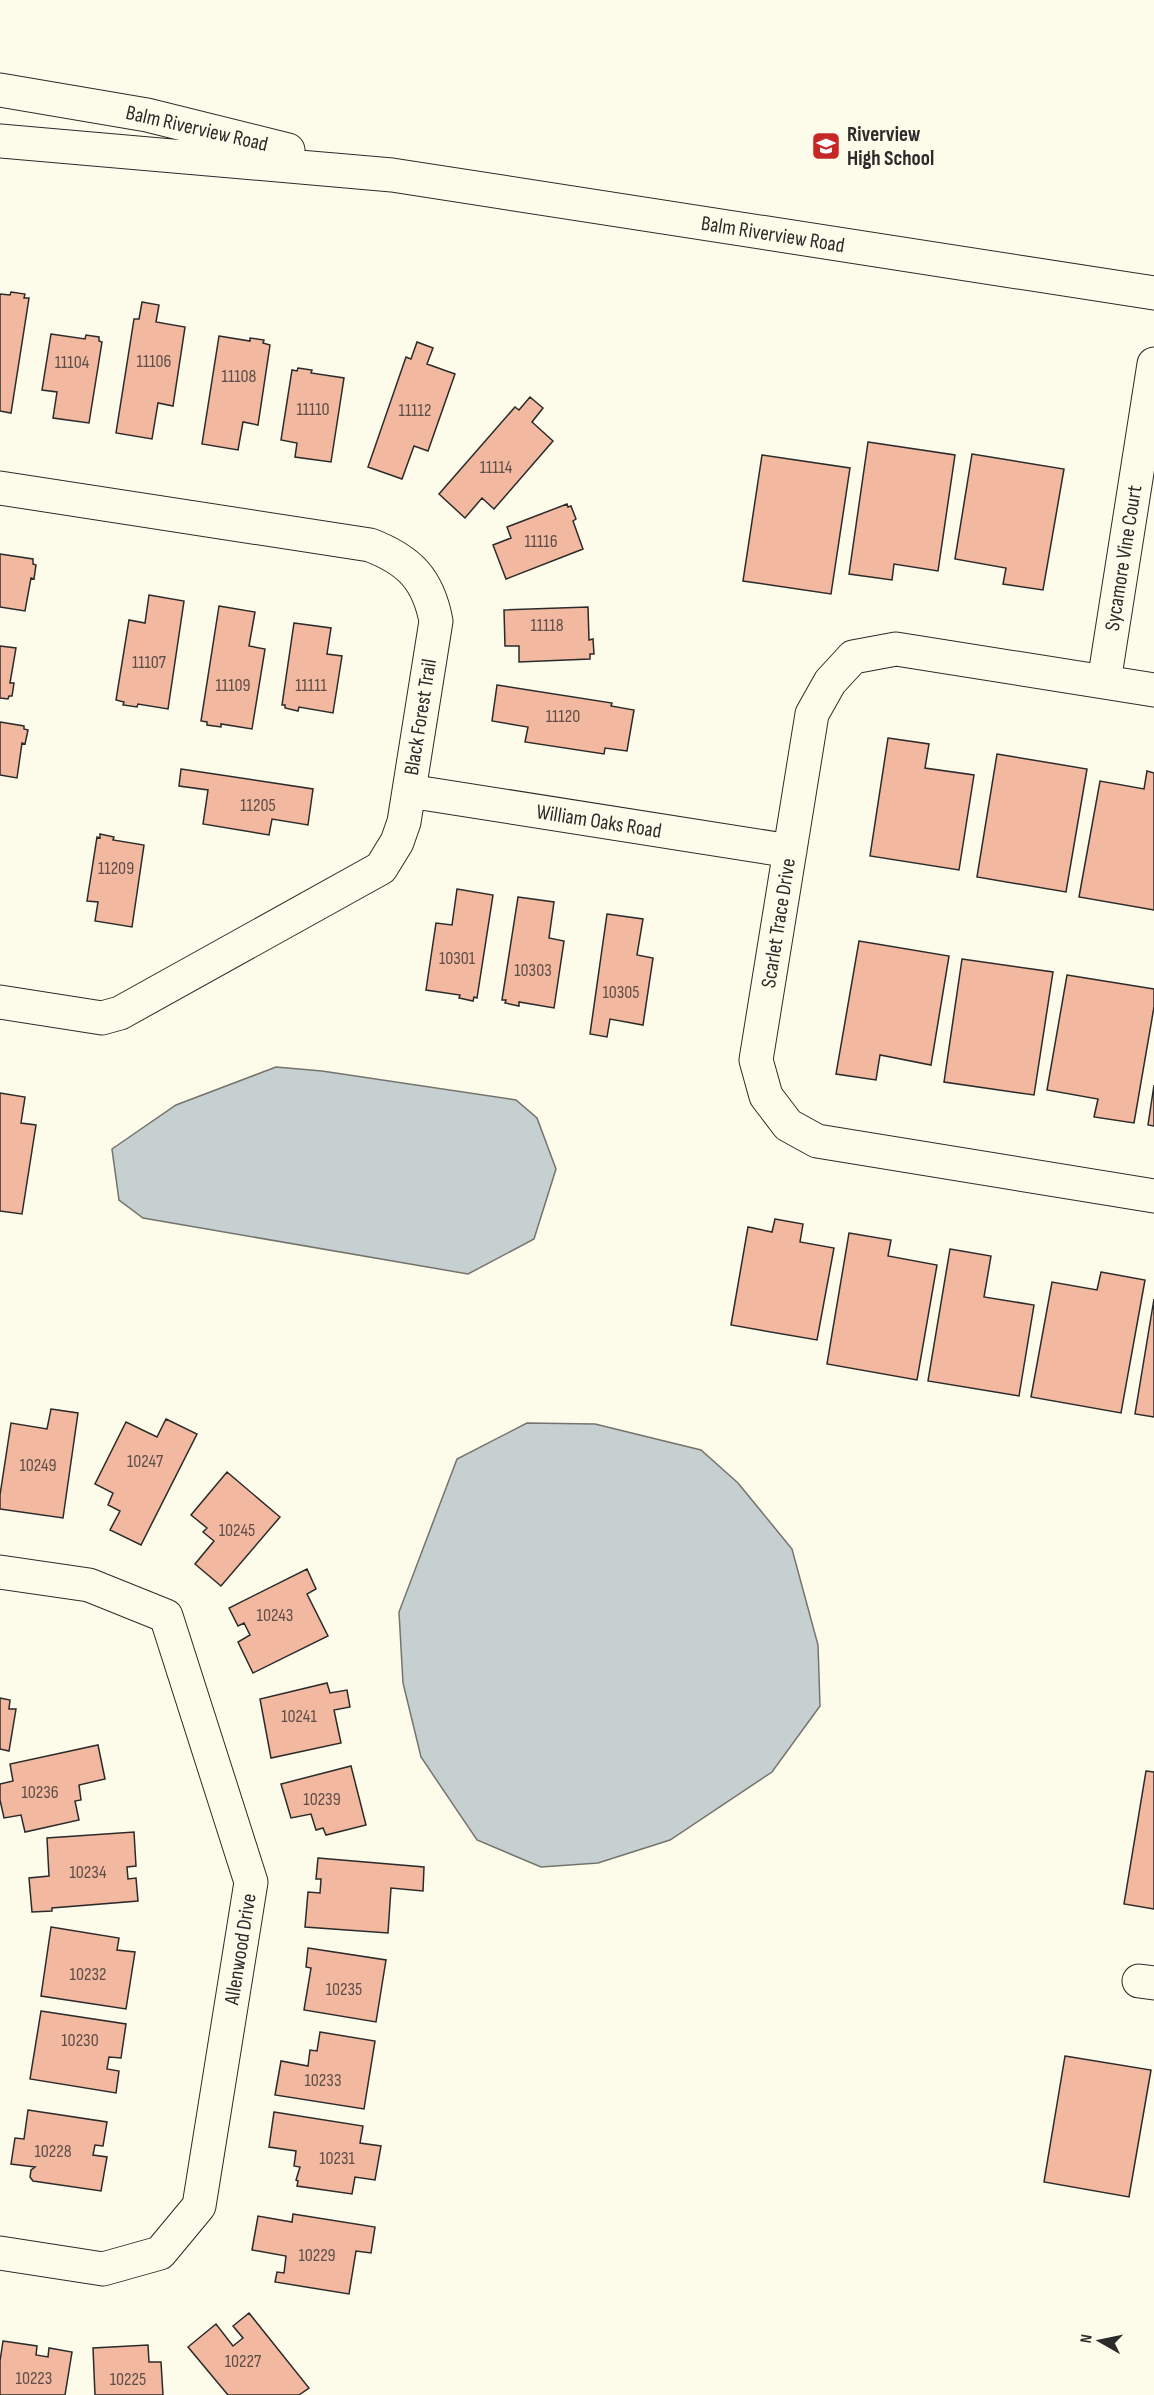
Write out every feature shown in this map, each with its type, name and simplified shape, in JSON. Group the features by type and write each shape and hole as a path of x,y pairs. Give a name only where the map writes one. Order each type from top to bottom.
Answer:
{"street":[{"name":"Balm Riverview Road","path":"0,90 147,115 392,175"},
{"name":"Balm Riverview Road","path":"0,141 392,175 1154,293"},
{"name":"Sycamore Vine Court","path":"1104,682 1154,364"},
{"name":"Black Forest Trail","path":"0,488 370,545 393,554 409,565 432,601 436,621 404,822 397,842 381,868 142,1003 120,1013 102,1018 0,1002"},
{"name":"Scarlet Trace Drive","path":"1154,690 896,649 853,657 830,682 812,714 756,1060 766,1096 788,1125 817,1141 1154,1196"},
{"name":"William Oaks Road","path":"409,791 790,851"},
{"name":"Allenwood Drive","path":"0,1572 88,1585 166,1616 251,1882 199,2206 160,2253 103,2269 0,2253"}],"shaded area":[{"path":"276,1067 322,1071 516,1100 537,1118 556,1169 534,1239 468,1274 143,1218 119,1200 112,1149 176,1105"},
{"path":"527,1423 595,1424 701,1450 738,1483 792,1549 818,1645 820,1706 772,1772 670,1840 598,1863 541,1867 477,1840 421,1757 403,1683 399,1612 457,1459"}],"building":[{"path":"11,292 25,294 24,298 29,298 11,413 0,411 0,294 10,295"},
{"path":"142,302 159,305 156,322 185,327 173,406 158,403 152,439 116,433 134,319 139,319"},
{"path":"51,334 85,339 86,335 99,337 99,341 102,342 89,423 53,418 57,392 42,390"},
{"path":"219,336 250,341 250,338 264,340 263,343 270,345 258,425 243,422 238,450 202,444"},
{"path":"417,342 433,348 427,364 455,374 428,451 414,446 402,479 368,467 406,357 411,359"},
{"path":"298,368 312,370 311,373 344,378 331,462 295,457 297,443 281,440 292,370 297,371"},
{"path":"530,397 543,408 532,422 553,441 494,509 482,498 465,518 439,494 515,407 519,410"},
{"path":"868,442 955,455 938,571 894,564 892,580 849,574"},
{"path":"972,454 1064,469 1043,590 1003,584 1006,568 955,559"},
{"path":"762,455 850,468 831,594 743,581"},
{"path":"567,504 568,507 571,506 576,519 573,521 583,549 506,579 493,545 511,538 507,527"},
{"path":"0,554 33,559 33,564 36,565 34,579 31,578 25,611 0,607"},
{"path":"149,595 184,601 168,709 138,704 137,707 123,705 124,702 116,700 129,620 145,623"},
{"path":"219,606 255,612 249,646 265,649 252,729 221,724 221,727 207,725 207,722 201,721"},
{"path":"588,607 589,640 593,639 594,654 590,654 590,659 519,662 519,646 505,646 504,610"},
{"path":"294,623 331,628 327,654 342,656 333,713 299,707 298,711 282,705"},
{"path":"0,646 16,648 10,683 14,683 12,696 8,699 0,698"},
{"path":"497,685 612,703 611,706 634,710 627,751 605,748 604,754 525,742 528,727 492,721"},
{"path":"0,722 24,726 24,729 28,730 25,744 22,743 17,778 0,775"},
{"path":"888,738 929,744 925,768 974,775 959,870 870,856"},
{"path":"997,754 1087,769 1066,892 977,877"},
{"path":"181,769 313,789 308,825 272,819 269,835 203,824 208,790 179,786"},
{"path":"1147,771 1154,773 1154,910 1079,897 1100,781 1144,789"},
{"path":"100,834 114,837 113,840 144,845 132,927 95,921 98,902 87,901 97,837 100,838"},
{"path":"457,889 493,895 477,998 474,997 473,1001 459,998 460,995 426,990 436,923 452,925"},
{"path":"518,897 554,902 549,938 564,941 554,1008 519,1002 519,1006 505,1003 506,1000 502,1000"},
{"path":"607,914 643,919 637,955 653,958 643,1025 610,1019 607,1037 590,1034"},
{"path":"859,941 949,956 931,1065 880,1055 876,1080 836,1074"},
{"path":"962,959 1053,972 1034,1095 944,1082"},
{"path":"1067,975 1154,989 1154,1007 1134,1123 1094,1117 1098,1099 1047,1090"},
{"path":"1154,1085 1154,1126 1148,1125"},
{"path":"0,1093 25,1097 21,1123 36,1125 22,1214 0,1211"},
{"path":"775,1219 803,1224 800,1242 834,1248 817,1340 731,1325 748,1227 772,1232"},
{"path":"849,1233 891,1240 888,1256 937,1265 917,1380 827,1364"},
{"path":"950,1249 991,1256 984,1297 1034,1305 1019,1396 928,1381"},
{"path":"1101,1272 1145,1280 1121,1413 1031,1397 1052,1282 1097,1290"},
{"path":"1154,1299 1154,1417 1135,1414"},
{"path":"51,1409 78,1413 63,1518 0,1509 11,1423 47,1429"},
{"path":"166,1419 197,1434 141,1545 110,1530 120,1511 108,1505 113,1493 95,1484 126,1422 157,1437"},
{"path":"227,1472 280,1517 221,1586 195,1564 214,1541 203,1532 207,1528 191,1515"},
{"path":"307,1569 316,1589 307,1594 328,1636 253,1673 238,1642 250,1635 244,1623 238,1626 229,1608"},
{"path":"327,1683 330,1693 347,1690 350,1707 334,1710 341,1743 271,1758 260,1699"},
{"path":"0,1698 10,1700 9,1709 16,1709 9,1751 0,1749"},
{"path":"98,1745 105,1779 79,1785 81,1800 75,1801 79,1820 25,1832 21,1815 4,1818 0,1800 0,1784 13,1781 10,1764"},
{"path":"351,1766 366,1825 326,1835 323,1828 316,1830 311,1814 291,1818 281,1784"},
{"path":"1146,1771 1154,1772 1154,1909 1124,1904"},
{"path":"134,1832 136,1866 127,1867 128,1879 136,1878 138,1901 52,1908 52,1911 32,1912 29,1878 49,1876 47,1838"},
{"path":"318,1858 424,1867 423,1891 391,1888 388,1933 305,1927 308,1892 320,1893 321,1879 316,1879"},
{"path":"51,1927 119,1938 117,1950 135,1952 126,2009 41,1996"},
{"path":"308,1948 386,1960 376,2022 304,2010 311,1968 306,1967"},
{"path":"41,2011 126,2024 121,2058 109,2057 107,2069 119,2071 116,2093 30,2079"},
{"path":"320,2032 375,2041 364,2109 275,2095 281,2061 308,2066 310,2050 317,2051"},
{"path":"1065,2056 1151,2070 1129,2197 1044,2182"},
{"path":"28,2110 107,2122 103,2146 95,2145 93,2155 107,2157 101,2191 33,2181 30,2177 31,2170 35,2167 11,2164 15,2138 24,2139"},
{"path":"274,2112 363,2126 360,2143 381,2146 375,2180 355,2177 352,2194 297,2186 298,2181 296,2180 300,2167 294,2166 296,2151 269,2147"},
{"path":"293,2214 375,2227 371,2253 356,2251 349,2294 275,2282 277,2272 284,2273 286,2256 252,2250 258,2216 292,2222"},
{"path":"249,2313 309,2388 299,2395 228,2395 188,2347 216,2324 233,2346 243,2338 233,2326"},
{"path":"3,2341 37,2346 36,2355 48,2357 49,2348 72,2352 65,2395 0,2395 0,2361"},
{"path":"148,2345 149,2362 161,2362 163,2395 95,2395 93,2348"}],"place":[{"name":"Riverview High School","path":"826,146"}]}
